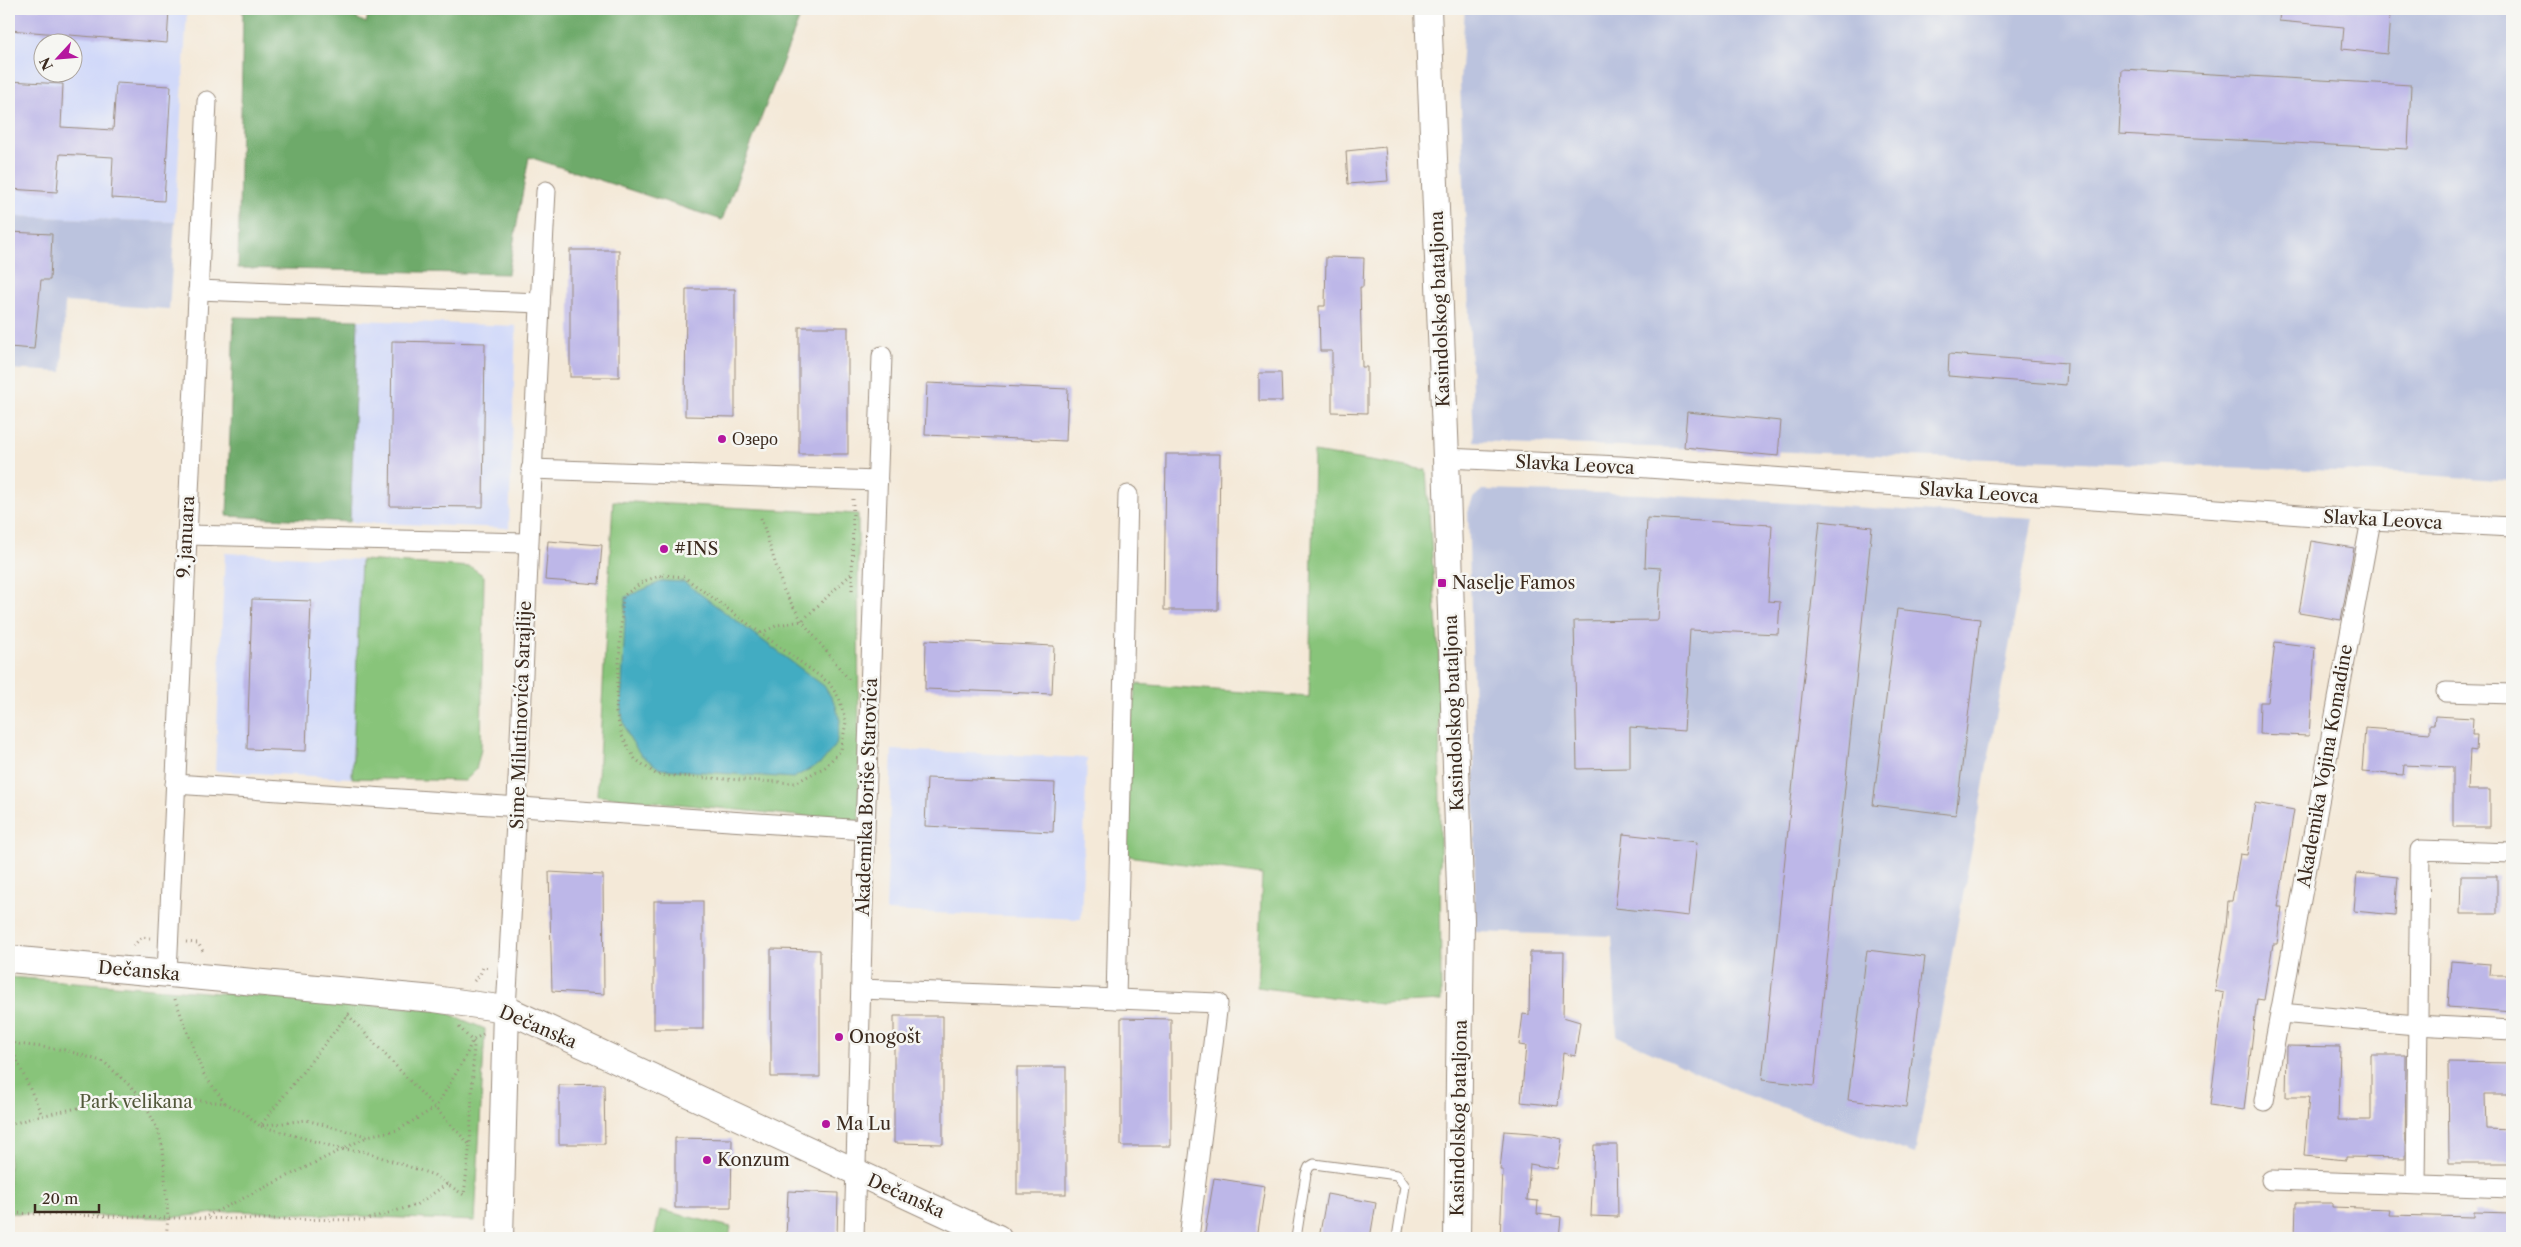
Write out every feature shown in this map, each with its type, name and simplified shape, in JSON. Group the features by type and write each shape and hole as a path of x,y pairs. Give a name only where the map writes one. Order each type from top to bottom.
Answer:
{"street":[{"name":"Kasindolskog bataljona","path":"1428,9 1446,458 1461,920 1457,1238"},
{"name":"9. januara","path":"166,985 207,101"},
{"name":"Sime Milutinovića Sarajlije","path":"500,1238 506,1009 517,808 530,469 546,191"},
{"path":"198,290 540,303"},
{"name":"Akademika Boriše Starovića","path":"854,1238 865,830 882,356"},
{"name":"Slavka Leovca","path":"1446,458 1620,466 2371,520 2512,527"},
{"path":"530,469 878,481"},
{"path":"1116,999 1128,495"},
{"name":"Akademika Vojina Komadine","path":"2264,1101 2371,520"},
{"path":"187,535 528,542"},
{"path":"2446,692 2512,694"},
{"path":"175,784 865,830"},
{"path":"2416,1184 2416,1025 2420,850 2512,854"},
{"name":"Dečanska","path":"9,959 166,985 434,999 506,1009 856,1174 998,1238"},
{"path":"861,989 1218,1003 1188,1238"},
{"path":"2280,1013 2416,1025 2512,1030"},
{"path":"2271,1180 2512,1188"}],"lane":[{"path":"1296,1238 1306,1174 1309,1167 1314,1164 1397,1175 1402,1179 1405,1186 1397,1238"}],"path":[{"path":"761,518 784,591 802,621 850,681"},
{"path":"761,633 778,625 802,621 852,573"},
{"path":"663,575 684,577 761,633 829,683 840,698 846,722 841,750 825,767 794,783 657,775 635,759 622,736 616,713 623,596 644,581 663,575"},
{"path":"842,744 849,749"},
{"path":"166,985 175,999 203,1073 225,1103"},
{"path":"175,999 185,1000"},
{"path":"338,1014 358,1016"},
{"path":"260,1126 348,1015"},
{"path":"348,1015 470,1144"},
{"path":"9,1125 42,1115 140,1095 225,1103 246,1114 260,1126 342,1149 362,1151 434,1175 464,1195 470,1144 474,1043 457,1025"},
{"path":"260,1126 306,1120 366,1136 398,1130 436,1107 462,1065 472,1041 486,1033"},
{"path":"9,1043 65,1050 104,1062 140,1095 158,1130 163,1148 168,1218 166,1238"},
{"path":"9,1043 42,1115"},
{"path":"206,1217 372,1134"},
{"path":"9,1213 168,1218 364,1220 416,1205 447,1184"}],"shaded area":[{"path":"9,9 187,9 175,222 9,216"},
{"path":"1465,9 2512,9 2512,481 2397,473 1474,441 1460,82"},
{"path":"9,216 175,222 169,309 65,302 62,372 9,369"},
{"path":"358,320 516,326 509,528 350,522"},
{"path":"1482,490 1642,494 2033,518 1915,1154 1736,1091 1617,1036 1612,936 1475,932 1474,713 1468,511 1473,498"},
{"path":"225,553 361,560 352,778 215,771"},
{"path":"892,750 1087,758 1081,919 886,911"}],"green space":[{"path":"243,9 339,9 366,23 369,9 803,9 722,220 529,157 508,274 238,268"},
{"path":"234,317 358,320 350,522 227,516"},
{"path":"1314,452 1426,470 1439,657 1441,1001 1381,1004 1257,987 1262,875 1114,854 1136,684 1309,697"},
{"path":"613,501 858,514 859,822 597,796"},
{"path":"361,560 471,567 484,576 481,749 476,770 465,781 352,778"},
{"name":"Park velikana","path":"9,977 440,1010 485,1029 475,1221 235,1211 168,1218 9,1213"},
{"path":"660,1210 731,1227 729,1238 654,1238"}],"water":[{"path":"663,581 684,582 824,686 835,703 840,721 836,745 821,763 793,778 660,769 640,754 628,735 621,712 626,597"}],"building":[{"path":"9,9 169,9 167,43 82,36 82,32 9,30"},
{"path":"2280,9 2327,9 2390,15 2387,54 2342,49 2344,27 2279,21"},
{"path":"2122,69 2411,85 2408,149 2119,134"},
{"path":"9,81 63,84 61,127 113,130 116,83 171,86 164,201 111,198 113,157 60,154 57,192 9,189"},
{"path":"1385,147 1388,181 1348,184 1346,151"},
{"path":"9,232 52,234 50,280 41,280 34,349 9,347"},
{"path":"570,250 619,250 619,377 570,377"},
{"path":"1326,257 1364,258 1363,287 1360,287 1362,367 1367,367 1367,413 1332,412 1332,351 1320,351 1319,306 1325,306"},
{"path":"686,289 735,289 735,417 685,416"},
{"path":"799,327 848,327 848,454 799,454"},
{"path":"392,341 485,343 483,507 390,506"},
{"path":"1949,354 2067,363 2066,385 1948,376"},
{"path":"1259,373 1281,373 1282,401 1259,401"},
{"path":"927,383 1068,389 1066,441 925,435"},
{"path":"1687,412 1781,421 1778,456 1684,447"},
{"path":"1166,454 1220,454 1218,610 1164,610"},
{"path":"1647,518 1772,525 1768,601 1780,602 1778,634 1690,630 1684,731 1630,727 1630,768 1577,769 1574,621 1658,620 1661,568 1645,567"},
{"path":"1820,521 1872,527 1814,1086 1762,1080"},
{"path":"548,541 602,545 599,584 545,580"},
{"path":"2311,541 2354,548 2341,620 2299,613"},
{"path":"252,599 311,601 306,751 247,749"},
{"path":"1897,609 1980,619 1956,815 1873,805"},
{"path":"926,640 1054,646 1052,694 925,689"},
{"path":"2275,642 2315,647 2309,736 2259,734 2260,702 2268,702"},
{"path":"2435,716 2473,718 2472,735 2477,735 2476,751 2470,750 2468,790 2490,790 2490,827 2453,827 2453,767 2404,765 2403,775 2362,772 2365,728 2430,733 2430,724 2434,724"},
{"path":"927,778 1055,783 1053,832 925,826"},
{"path":"2255,803 2294,810 2278,907 2282,907 2277,944 2273,944 2264,1000 2257,999 2244,1110 2210,1105 2224,993 2215,991 2226,928 2228,901 2232,901 2240,854 2247,855"},
{"path":"1623,834 1697,842 1689,916 1615,908"},
{"path":"549,872 603,875 604,994 552,991"},
{"path":"2357,873 2398,877 2395,915 2354,911"},
{"path":"2461,876 2497,876 2497,914 2460,914"},
{"path":"654,901 703,901 703,1029 654,1029"},
{"path":"771,949 820,950 820,1077 771,1077"},
{"path":"1867,950 1925,957 1906,1107 1848,1100"},
{"path":"1530,952 1564,952 1563,1017 1580,1022 1575,1056 1563,1053 1558,1106 1521,1102 1526,1046 1519,1045 1523,1014 1529,1015"},
{"path":"2451,961 2490,964 2489,975 2512,975 2512,1012 2448,1007"},
{"path":"894,1016 943,1016 943,1144 894,1143"},
{"path":"1121,1018 1171,1019 1171,1146 1121,1146"},
{"path":"2287,1046 2340,1047 2338,1120 2371,1120 2371,1055 2406,1055 2405,1158 2346,1157 2346,1160 2304,1156 2309,1097 2286,1097"},
{"path":"2448,1062 2512,1063 2512,1095 2485,1095 2486,1129 2512,1130 2512,1163 2449,1163"},
{"path":"1017,1067 1066,1067 1066,1194 1017,1194"},
{"path":"604,1084 605,1144 559,1144 559,1085"},
{"path":"1504,1131 1533,1133 1562,1139 1557,1169 1530,1164 1527,1200 1538,1201 1537,1214 1561,1217 1559,1238 1500,1238 1503,1170 1500,1170"},
{"path":"675,1138 732,1139 731,1208 675,1208"},
{"path":"1594,1145 1617,1145 1618,1217 1591,1216"},
{"path":"1214,1178 1265,1186 1257,1238 1204,1238"},
{"path":"788,1191 838,1193 837,1238 786,1238"},
{"path":"1327,1194 1376,1203 1370,1238 1319,1238"},
{"path":"2296,1203 2332,1203 2332,1207 2390,1209 2389,1215 2474,1217 2474,1212 2512,1213 2512,1238 2295,1238"}],"place":[{"name":"Озеро","path":"722,439"},
{"name":"#INS","path":"664,549"},
{"name":"Naselje Famos","path":"1442,583"},
{"name":"Onogošt","path":"839,1037"},
{"name":"Ma Lu","path":"826,1124"},
{"name":"Konzum","path":"707,1160"}]}
